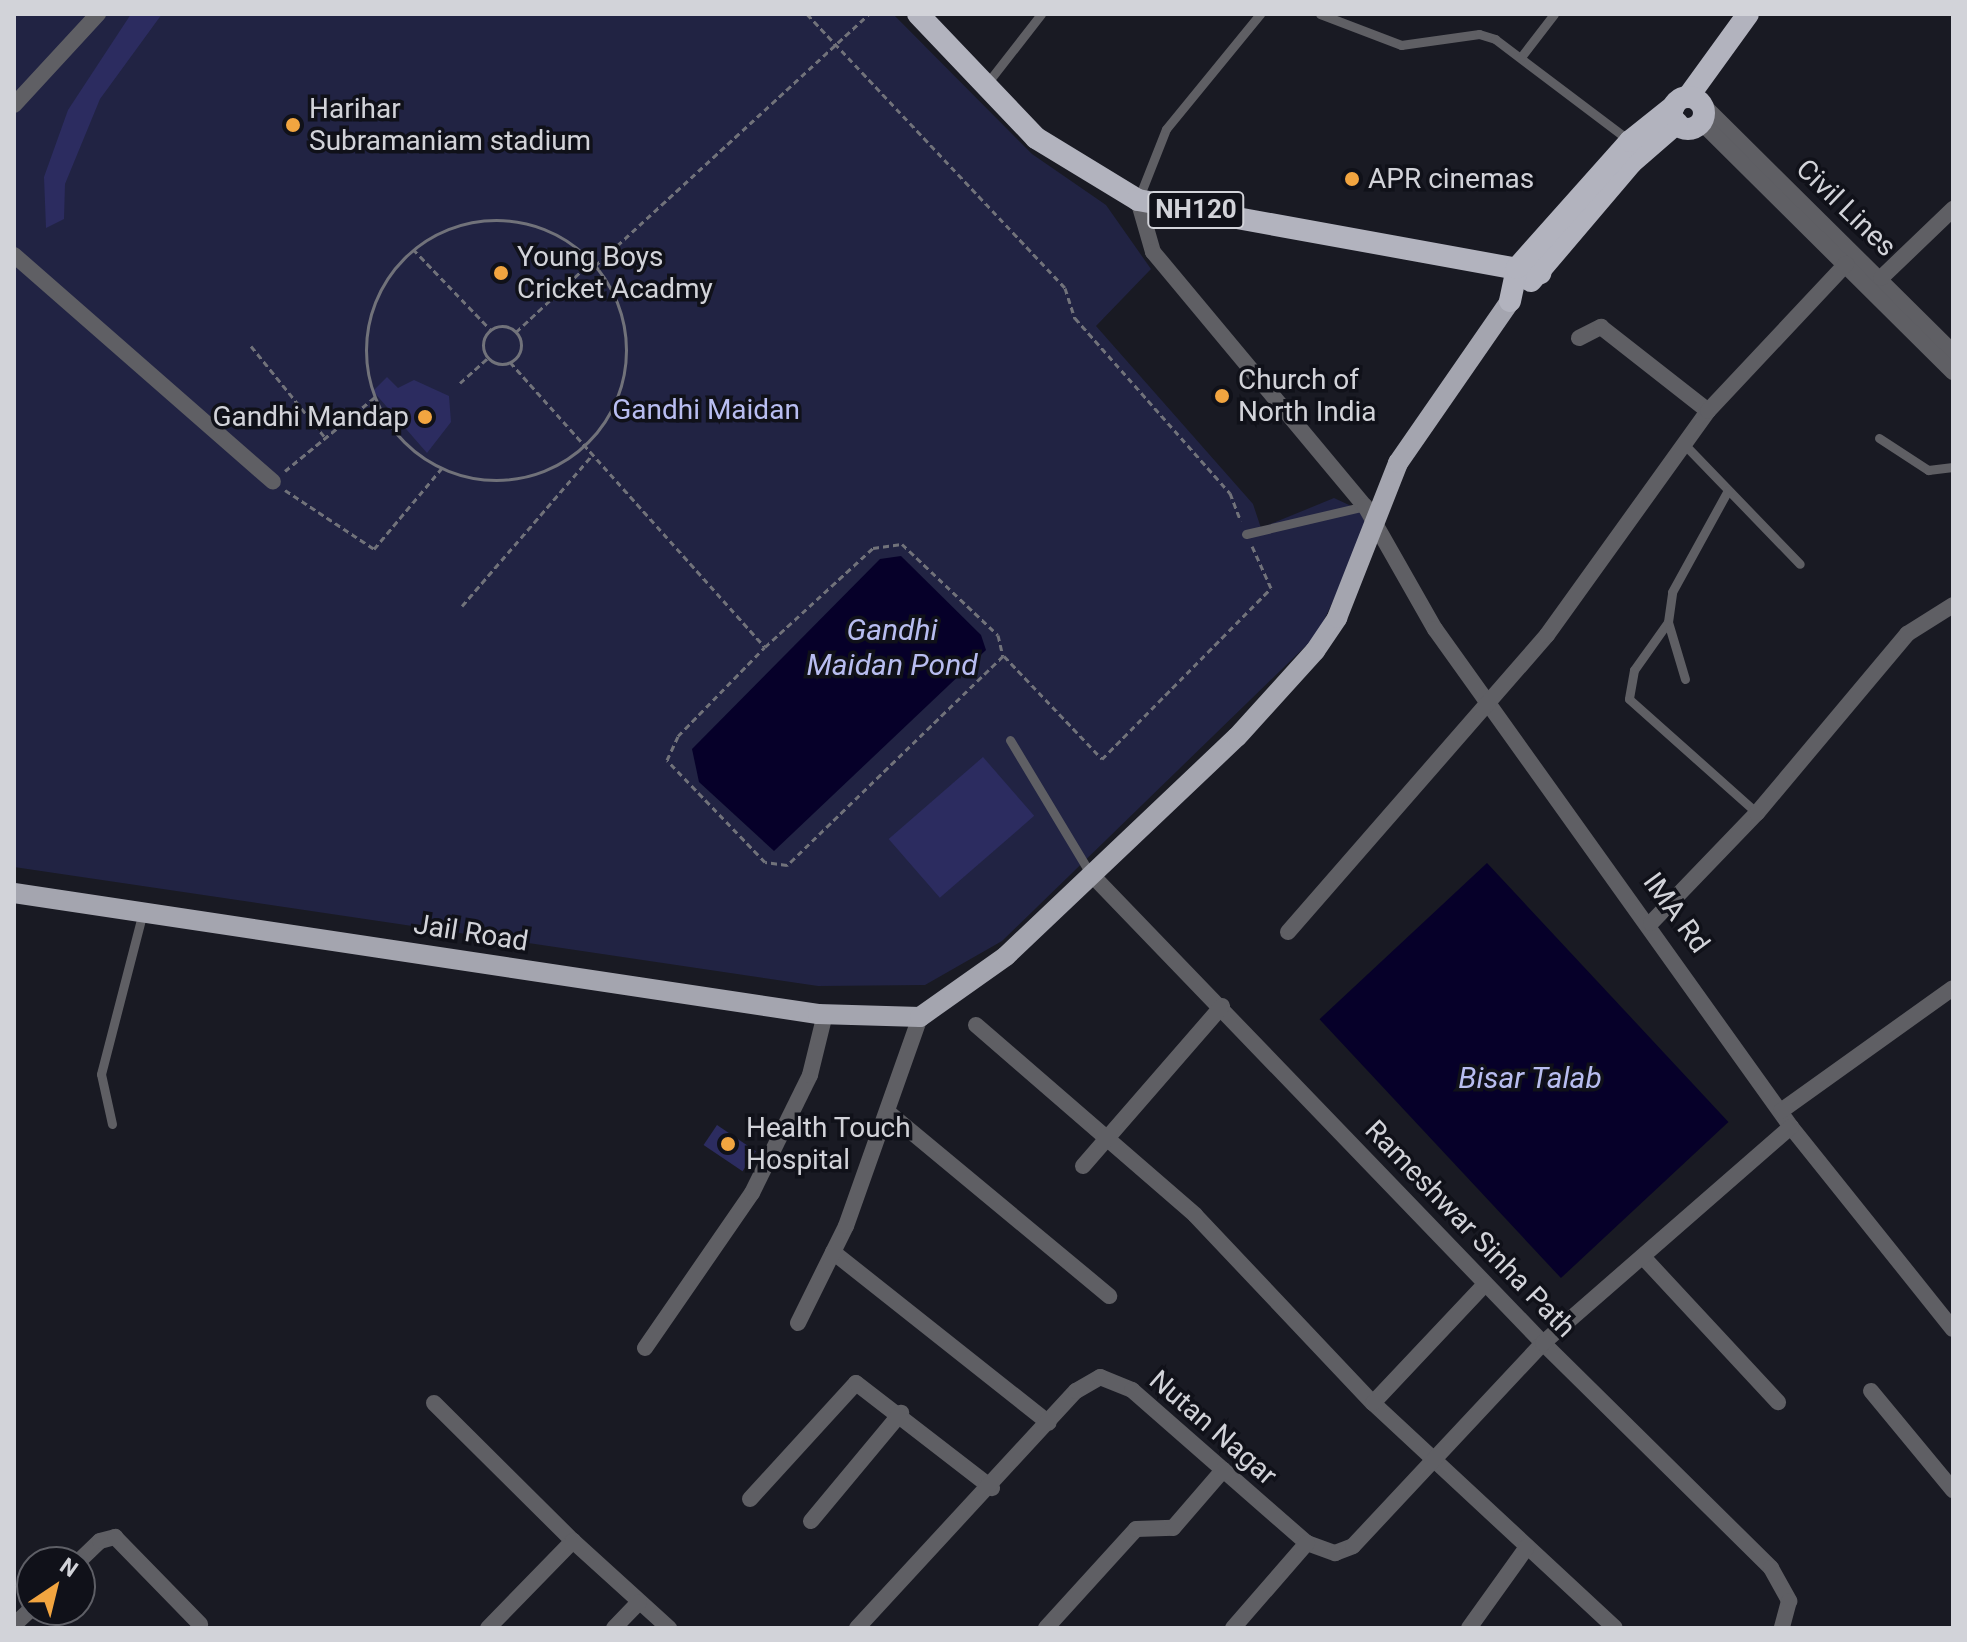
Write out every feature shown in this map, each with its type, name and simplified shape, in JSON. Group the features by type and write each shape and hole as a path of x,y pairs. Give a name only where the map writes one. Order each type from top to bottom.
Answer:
{"highway":[{"name":"NH120","path":"918,14 983,88 1068,162 1138,200 1540,273"},
{"path":"1510,301 1540,273 1631,163 1688,110 1748,14"},
{"path":"1510,301 1517,268 1630,141 1688,110"}],"main road":[{"path":"920,1017 1006,956 1090,873 1237,737 1315,651 1337,618 1369,511 1429,414 1510,301"},
{"name":"Jail Road","path":"14,893 825,1014 920,1017"}],"street":[{"path":"14,105 98,14"},
{"path":"1688,110 1953,372"},
{"name":"Civil Lines","path":"1688,110 1881,278 1953,352"},
{"name":"IMA Rd","path":"1138,200 1153,252 1369,511 1435,629 1651,923 1791,1127 1953,1329"},
{"path":"1881,278 1953,209"},
{"path":"14,255 273,482"},
{"path":"1288,932 1486,700 1547,635 1708,411 1846,264"},
{"path":"1579,338 1601,327 1708,411"},
{"path":"1651,923 1757,813 1907,634 1953,605"},
{"name":"Rameshwar Sinha Path","path":"1090,873 1222,1006 1485,1284 1771,1568 1789,1601 1782,1628"},
{"path":"1781,1111 1953,988"},
{"path":"1083,1166 1222,1006"},
{"path":"645,1348 752,1193 810,1075 825,1014"},
{"path":"798,1323 833,1252 890,1114 920,1017"},
{"path":"976,1025 1195,1215 1373,1403 1615,1628"},
{"path":"890,1114 1109,1296"},
{"path":"1233,1628 1307,1543 1335,1553 1353,1546 1543,1343 1791,1127"},
{"path":"833,1252 1049,1423"},
{"path":"1644,1258 1778,1402"},
{"path":"1373,1403 1485,1284"},
{"name":"Nutan Nagar","path":"857,1628 992,1488 1087,1381 1115,1381 1307,1543"},
{"path":"750,1499 856,1383 901,1413 992,1488"},
{"path":"1871,1391 1953,1490"},
{"path":"434,1403 573,1541 669,1628"},
{"path":"811,1521 901,1413"},
{"path":"1046,1628 1136,1529 1173,1528 1223,1470"},
{"path":"95,1546 100,1541 115,1537 200,1627"},
{"path":"488,1628 573,1541"},
{"path":"1469,1628 1527,1547"},
{"path":"614,1628 639,1602"}],"lane":[{"path":"983,88 1041,14"},
{"path":"1138,200 1166,129 1260,14"},
{"path":"1320,14 1401,45 1479,34 1521,57 1630,141"},
{"path":"1521,57 1554,14"},
{"path":"1879,438 1928,470 1953,467"},
{"path":"1683,443 1800,564"},
{"path":"1728,490 1682,562 1668,622 1627,684 1629,699 1757,813"},
{"path":"1246,534 1369,511"},
{"path":"1668,622 1685,679"},
{"path":"1010,740 1090,873"},
{"path":"112,1124 101,1074 143,912"}],"path":[{"path":"807,14 1065,288 1075,318 1230,493 1271,588 1102,759 1003,656 998,635 902,544 873,548 765,647 678,736 667,760 765,862 787,865 1003,656"},
{"path":"413,249 490,329 516,332 869,14"},
{"path":"485,220 524,223 561,237 593,264 624,325 626,358 611,410 585,445 517,478 442,468 391,426 375,397 366,357 370,317 379,291 413,249 447,229 485,220"},
{"path":"488,358 483,340 490,329"},
{"path":"510,362 521,348 516,332"},
{"path":"251,346 324,436"},
{"path":"488,358 510,362 765,647"},
{"path":"460,383 488,358"},
{"path":"375,397 324,436 273,482 374,549 442,468"},
{"path":"462,606 593,454"}],"green space":[{"name":"Gandhi Maidan","path":"14,14 893,14 1032,154 1106,205 1151,269 1096,326 1253,504 1261,528 1334,498 1373,516 1317,635 1002,941 925,985 818,986 14,867"}],"water":[{"name":"Gandhi Maidan Pond","path":"901,556 981,635 986,650 774,851 699,782 692,749 880,559"},
{"name":"Bisar Talab","path":"1487,863 1728,1122 1561,1278 1320,1019"}],"building":[{"path":"131,14 162,14 100,99 65,184 64,219 46,228 44,177 68,110"},
{"name":"Gandhi Mandap","path":"387,377 398,388 414,380 449,396 451,422 427,453 373,391"},
{"path":"983,757 1034,816 940,898 889,839"},
{"path":"717,1125 756,1151 743,1171 704,1145"}],"place":[{"name":"Harihar Subramaniam stadium","path":"293,125"},
{"name":"APR cinemas","path":"1352,179"},
{"name":"Young Boys Cricket Acadmy","path":"501,273"},
{"name":"Church of North India","path":"1222,396"},
{"name":"Gandhi Mandap","path":"425,417"},
{"name":"Health Touch Hospital","path":"728,1144"}]}
